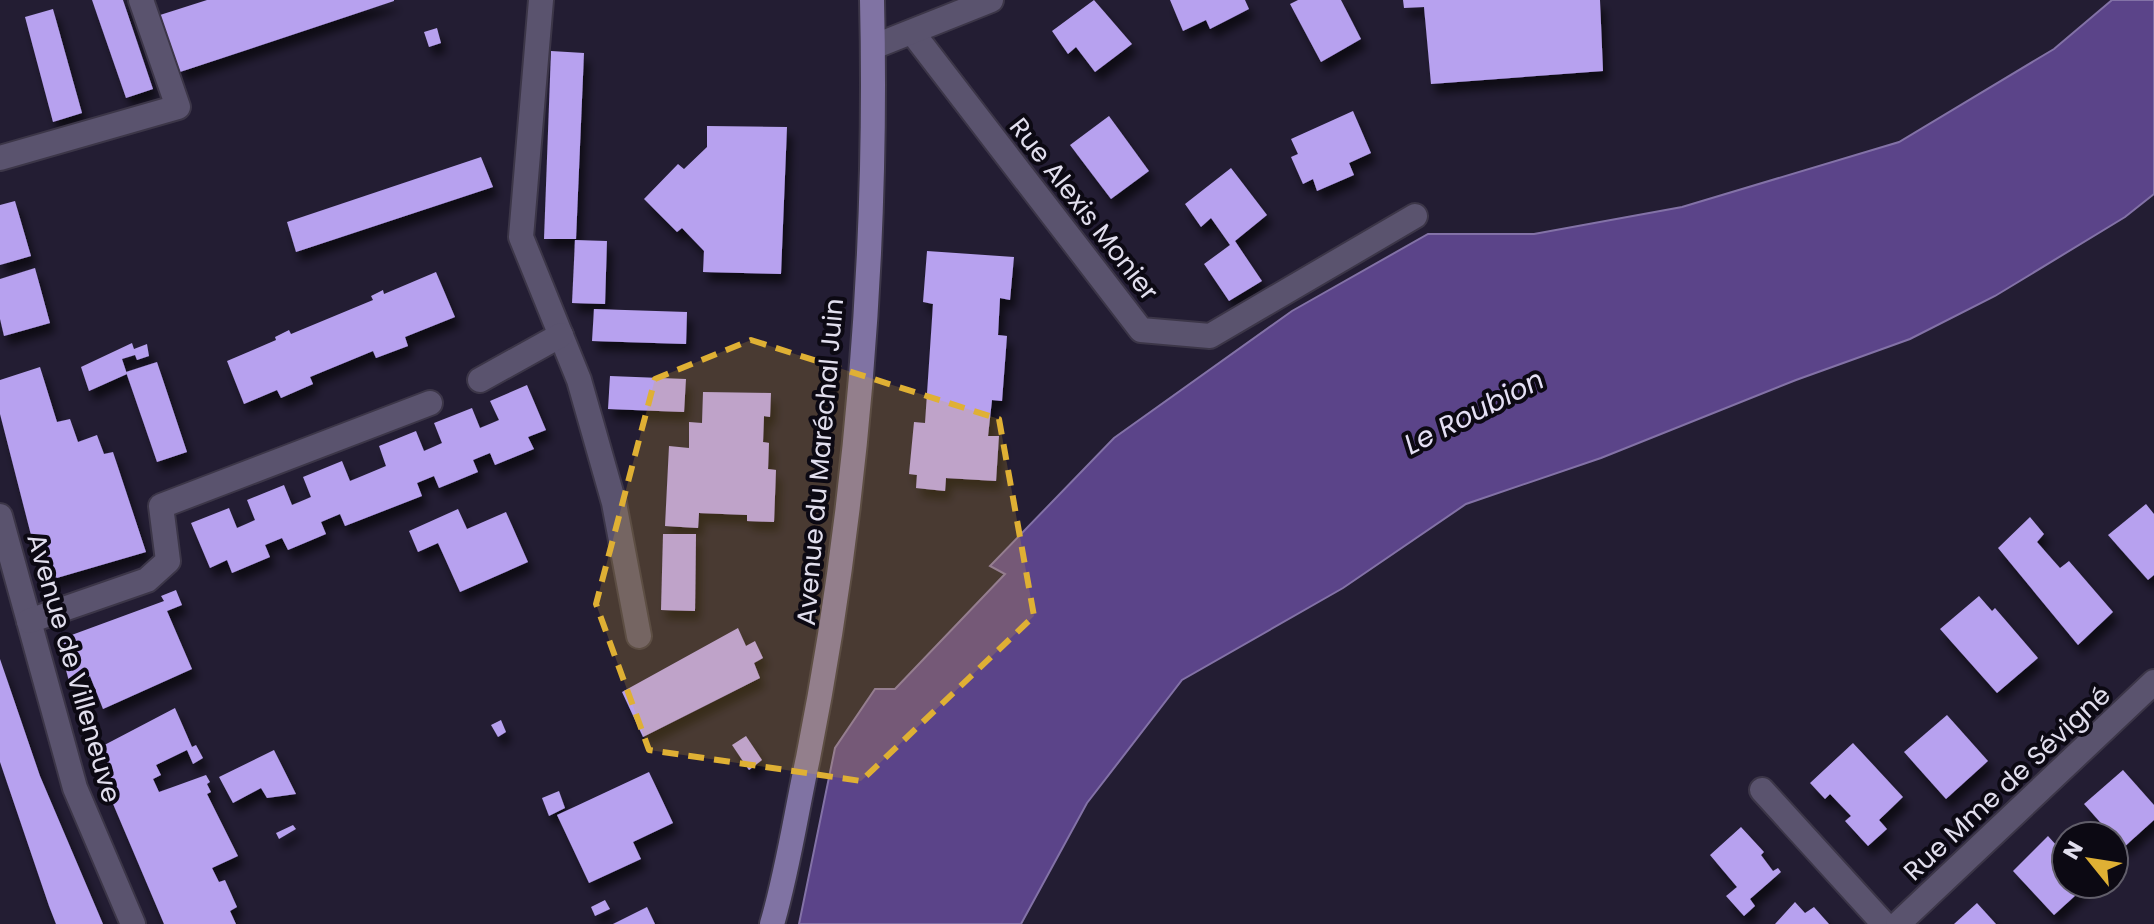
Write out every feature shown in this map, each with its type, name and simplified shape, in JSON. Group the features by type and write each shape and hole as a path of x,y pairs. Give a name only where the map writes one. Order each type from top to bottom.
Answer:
{"main road":[{"name":"Avenue du Maréchal Juin","path":"772,924 831,642 861,358 874,114 872,0"}],"street":[{"path":"0,158 178,107 141,0"},
{"path":"541,0 521,237 579,380 614,503 639,636"},
{"path":"873,47 991,0"},
{"name":"Rue Alexis Monier","path":"912,32 1141,330 1210,336 1415,216"},
{"path":"480,380 561,335"},
{"path":"29,621 147,580 158,571 168,561 161,506 430,403"},
{"name":"Avenue de Villeneuve","path":"0,516 75,788 133,924"},
{"name":"Rue Mme de Sévigné","path":"1898,924 2154,682"},
{"path":"1762,790 1884,924"}],"highlighted area":[{"path":"751,340 999,419 1034,616 861,781 649,750 596,604 655,379"}],"water":[{"name":"Le Roubion","path":"2112,0 2154,0 2154,194 2125,217 1995,296 1910,339 1796,380 1601,458 1466,504 1343,588 1182,680 1087,803 1021,924 799,924 835,748 875,689 895,689 1005,574 990,566 1114,438 1292,311 1428,234 1534,234 1682,207 1899,142 2054,49"}],"building":[{"path":"92,0 123,0 153,89 126,98"},
{"path":"207,0 394,1 180,72 160,15"},
{"path":"1094,0 1132,44 1095,72 1076,47 1068,54 1052,31"},
{"path":"1170,0 1245,0 1249,9 1210,29 1206,20 1183,31"},
{"path":"1298,0 1341,0 1361,39 1321,62 1290,4"},
{"path":"1403,0 1600,0 1603,71 1431,84 1424,7 1404,8"},
{"path":"53,9 82,113 53,122 25,17"},
{"path":"437,28 441,43 429,47 424,32"},
{"path":"551,51 584,53 576,239 544,239"},
{"path":"1353,111 1371,153 1349,163 1354,175 1317,191 1313,179 1303,184 1291,157 1298,154 1291,139"},
{"path":"1109,116 1149,171 1111,199 1070,145"},
{"path":"707,126 787,127 781,274 703,272 704,251 682,228 677,232 644,199 678,164 684,169 707,147"},
{"path":"481,157 493,187 296,252 287,222"},
{"path":"1231,168 1267,215 1235,241 1262,281 1229,301 1204,264 1230,245 1211,218 1201,227 1185,204"},
{"path":"15,201 31,256 0,265 0,205"},
{"path":"575,240 607,241 605,304 572,303"},
{"path":"927,251 1014,257 1010,300 1000,298 998,335 1007,336 1002,401 992,400 988,436 999,436 996,481 946,478 945,491 916,488 917,475 909,474 914,422 925,423 933,304 923,302"},
{"path":"35,268 50,323 4,336 0,319 0,279"},
{"path":"436,272 455,317 405,337 408,346 376,358 373,351 310,377 313,384 281,398 277,390 244,404 227,361 276,340 275,337 289,330 291,334 373,300 371,296 383,290 384,294"},
{"path":"594,309 687,312 686,344 592,341"},
{"path":"132,343 134,349 147,344 149,356 137,360 135,355 122,359 127,374 89,391 81,367"},
{"path":"157,362 187,452 157,462 126,372"},
{"path":"40,367 57,422 70,419 78,442 97,435 104,454 113,452 146,552 43,582 0,414 0,380"},
{"path":"610,376 686,379 684,412 608,409"},
{"path":"527,385 546,430 528,437 534,449 495,465 490,453 473,460 478,472 439,488 434,476 417,483 422,496 345,526 340,514 321,522 326,534 288,550 282,538 265,545 270,557 232,573 227,560 210,568 191,523 229,508 237,528 255,520 247,500 284,485 292,505 311,497 303,477 342,461 350,481 386,466 379,446 416,431 424,451 442,443 434,423 472,408 480,428 499,420 490,401"},
{"path":"703,392 771,393 770,417 764,416 763,442 769,443 768,469 776,470 774,522 747,521 747,515 699,513 698,528 665,526 669,446 689,448 689,422 702,423"},
{"path":"2146,504 2154,514 2154,575 2148,580 2108,535"},
{"path":"458,509 467,529 506,512 528,562 460,592 438,543 418,552 409,531"},
{"path":"2030,517 2044,534 2037,542 2060,568 2069,561 2113,612 2078,645 1998,548"},
{"path":"663,534 696,534 695,611 661,610"},
{"path":"176,590 182,605 167,611 192,669 103,709 90,676 70,685 58,640 164,601 161,596"},
{"path":"1979,596 1992,611 1995,608 2038,658 1997,693 1940,629"},
{"path":"738,628 746,646 755,641 763,658 754,663 760,678 643,737 622,692"},
{"path":"0,659 40,776 103,924 56,924 49,906 0,762"},
{"path":"175,708 192,747 196,745 203,758 193,764 187,750 156,765 161,775 153,779 159,792 206,775 211,792 207,794 238,856 212,868 219,882 225,880 237,907 230,911 236,924 164,924 91,752"},
{"path":"1947,715 1988,761 1946,799 1904,752"},
{"path":"501,720 506,732 498,737 491,725"},
{"path":"746,736 762,760 749,770 732,745"},
{"path":"1853,743 1903,797 1879,820 1887,829 1868,846 1845,821 1851,816 1830,794 1825,799 1810,783"},
{"path":"274,750 296,794 267,798 261,788 233,803 219,777"},
{"path":"2123,770 2154,805 2154,820 2130,842 2130,820 2098,820 2084,804"},
{"path":"649,772 673,823 633,842 641,859 589,883 557,815"},
{"path":"559,791 565,808 549,816 542,798"},
{"path":"293,825 296,829 279,839 276,833"},
{"path":"1741,827 1764,852 1761,855 1773,871 1778,868 1781,872 1750,899 1755,906 1744,916 1726,896 1737,887 1710,855"},
{"path":"2048,836 2050,900 2070,900 2054,915 2013,871"},
{"path":"605,900 610,909 595,916 591,907"},
{"path":"1795,902 1805,913 1814,907 1829,924 1775,924"},
{"path":"1977,903 1996,924 1954,924"},
{"path":"647,907 655,924 613,924"}]}
